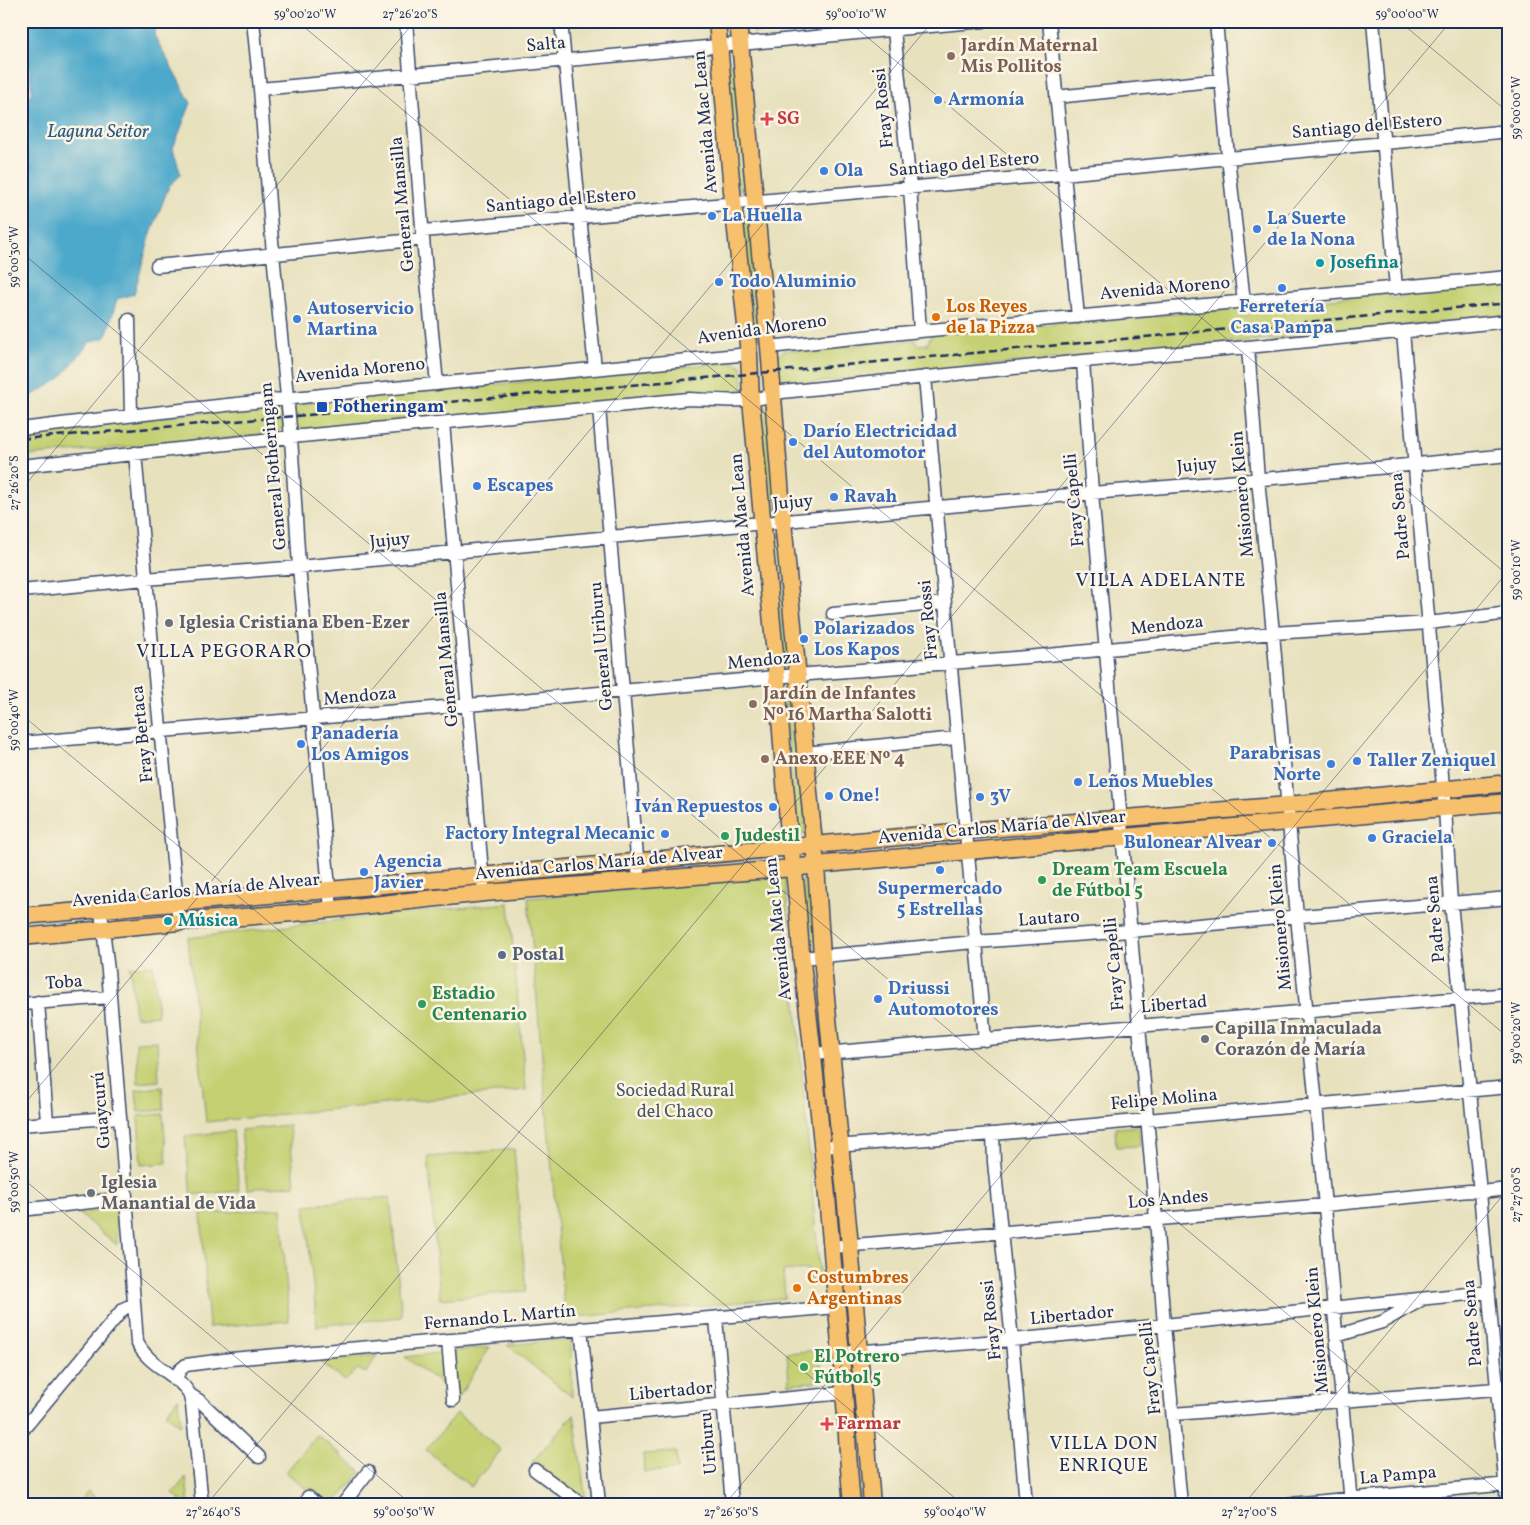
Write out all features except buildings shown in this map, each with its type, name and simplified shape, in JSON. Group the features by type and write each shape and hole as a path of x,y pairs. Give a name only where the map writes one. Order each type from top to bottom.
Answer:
{"main road":[{"name":"Avenida Mac Lean","path":"718,21 801,958 822,1147 852,1504"},
{"path":"738,21 815,855 830,1052 841,1146 872,1504"},
{"name":"Avenida Moreno","path":"749,354 769,347"},
{"name":"Avenida Carlos María de Alvear","path":"1444,799 1509,783"},
{"name":"Avenida Carlos María de Alvear","path":"21,937 178,913 1509,792"},
{"name":"Avenida Carlos María de Alvear","path":"1444,799 1509,802"},
{"name":"Avenida Carlos María de Alvear","path":"21,916 178,913"},
{"name":"Avenida Carlos María de Alvear","path":"22,927 102,925"}],"street":[{"name":"General Fotheringam","path":"253,21 291,437 300,568 330,899"},
{"name":"General Mansilla","path":"406,21 437,384"},
{"path":"561,21 595,369"},
{"name":"Salta","path":"260,89 984,21"},
{"path":"1049,21 1078,317"},
{"path":"1216,21 1228,157 1244,302"},
{"path":"1373,21 1396,288"},
{"name":"Fray Rossi","path":"894,30 910,188 920,331"},
{"path":"1056,97 1221,80"},
{"name":"Santiago del Estero","path":"157,266 733,202 1064,174 1509,131"},
{"name":"Avenida Moreno","path":"769,347 920,331 1509,277"},
{"path":"130,320 131,415"},
{"path":"21,466 291,437 689,399 742,401 772,396 782,392 925,377 1509,321"},
{"name":"Padre Sena","path":"1403,332 1444,799 1451,903 1462,998 1488,1292 1503,1388 1507,1504"},
{"name":"Misionero Klein","path":"1248,347 1297,917 1316,1104 1351,1501"},
{"name":"Avenida Moreno","path":"21,429 131,415 749,354"},
{"name":"Fray Capelli","path":"1083,361 1105,649 1181,1504"},
{"name":"Fray Rossi","path":"925,377 984,1040"},
{"name":"General Uriburu","path":"599,408 638,871"},
{"name":"General Mansilla","path":"443,423 483,884"},
{"name":"Fray Bertaca","path":"135,453 178,913"},
{"name":"Jujuy","path":"21,591 146,579 300,568 610,537 1509,455"},
{"path":"833,614 944,603"},
{"name":"Mendoza","path":"21,743 313,719 797,675 950,664 1274,632 1429,622 1509,613"},
{"path":"805,753 956,738"},
{"name":"Lautaro","path":"801,958 1509,898"},
{"path":"21,922 22,927"},
{"name":"Guaycurú","path":"102,925 110,997 137,1342 146,1357 183,1386 189,1394 200,1401 259,1457"},
{"name":"Libertad","path":"813,1054 1509,994"},
{"name":"Toba","path":"21,1004 110,997"},
{"path":"38,1002 47,1122"},
{"name":"Felipe Molina","path":"822,1147 993,1134 1509,1087"},
{"path":"21,1125 120,1117"},
{"name":"Fray Rossi","path":"993,1134 1026,1504"},
{"name":"Los Andes","path":"831,1248 1509,1189"},
{"path":"21,1210 126,1198"},
{"name":"Libertador","path":"840,1353 1164,1326 1488,1292"},
{"name":"Libertador","path":"1336,1336 1382,1322 1426,1298"},
{"path":"21,1432 124,1309 134,1304"},
{"name":"Fernando L. Martín","path":"175,1380 180,1370 186,1365 231,1359 836,1307"},
{"name":"Uriburu","path":"716,1318 732,1504"},
{"path":"581,1328 599,1504"},
{"path":"448,1340 453,1400"},
{"path":"1173,1414 1503,1388"},
{"name":"Libertador","path":"590,1417 844,1393"},
{"path":"189,1394 192,1405 202,1504"},
{"path":"535,1470 581,1504"},
{"path":"343,1504 368,1472"},
{"name":"La Pampa","path":"1291,1504 1351,1501 1507,1484"}],"green space":[{"path":"752,21 858,21 753,33"},
{"path":"737,64 748,189 738,190 726,65"},
{"path":"749,215 763,339 753,340 741,216"},
{"path":"1509,283 1509,316 780,386 777,357 783,351 914,340 918,345 927,344 932,334 1235,309 1240,315 1248,316 1257,307 1385,293 1394,299 1406,297 1408,293"},
{"path":"734,362 742,366 743,392 735,397 301,431 294,424 292,410 297,403"},
{"path":"270,405 281,407 284,426 275,434 23,456 21,433"},
{"path":"769,407 777,511 767,512 759,408"},
{"path":"781,539 793,663 782,664 770,540"},
{"path":"790,689 794,693 806,833 795,835 784,690"},
{"name":"Sociedad Rural del Chaco","path":"779,875 785,879 820,1279 810,1280 809,1269 783,1271 785,1298 565,1318 528,898"},
{"path":"802,880 811,880 817,950 808,950"},
{"path":"509,903 526,1090 206,1122 188,938 374,916"},
{"path":"153,965 158,1015 135,1017 130,967"},
{"path":"819,971 825,1041 816,1042 810,972"},
{"path":"157,1041 159,1081 138,1083 136,1042"},
{"path":"162,1087 164,1110 138,1112 136,1090"},
{"path":"163,1114 167,1163 141,1165 138,1116"},
{"path":"289,1125 295,1185 247,1189 241,1130"},
{"path":"1139,1126 1140,1146 1116,1147 1115,1128"},
{"path":"233,1131 239,1191 191,1195 185,1136"},
{"path":"514,1149 526,1291 440,1299 428,1157"},
{"path":"390,1197 402,1317 317,1326 305,1205"},
{"path":"116,1208 117,1245 78,1213"},
{"path":"281,1208 289,1321 209,1327 201,1214"},
{"path":"836,1258 845,1258 852,1341 844,1342"},
{"path":"571,1339 572,1397 507,1345"},
{"path":"490,1347 459,1397 405,1357"},
{"name":"El Potrero Fútbol 5","path":"820,1350 822,1381 789,1384 787,1353"},
{"path":"377,1355 366,1373 358,1369 345,1381 321,1362"},
{"path":"846,1367 854,1367 863,1504 856,1504"},
{"path":"178,1398 181,1426 166,1414"},
{"path":"457,1413 501,1450 471,1487 426,1450"},
{"path":"574,1414 586,1501 532,1462"},
{"path":"317,1435 361,1472 334,1504 324,1504 286,1472"},
{"path":"676,1452 677,1470 644,1472 643,1454"},
{"path":"186,1477 189,1504 185,1504 173,1493"},
{"path":"88,1491 103,1504 77,1504"}],"water":[{"name":"Laguna Seitor","path":"24,21 156,21 154,35 191,103 173,148 181,175 169,186 151,233 134,294 117,299 106,337 90,342 60,379 21,402 21,102 26,101 32,92"}],"railway":[{"path":"21,439 320,414 1509,303"}],"place":[{"name":"Jardín Maternal Mis Pollitos","path":"951,56"},
{"name":"Armonía","path":"938,100"},
{"name":"SG","path":"767,119"},
{"name":"Ola","path":"824,171"},
{"name":"La Huella","path":"712,216"},
{"name":"La Suerte de la Nona","path":"1257,229"},
{"name":"Josefina","path":"1320,263"},
{"name":"Todo Aluminio","path":"719,282"},
{"name":"Ferretería Casa Pampa","path":"1282,288"},
{"name":"Los Reyes de la Pizza","path":"936,317"},
{"name":"Autoservicio Martina","path":"297,319"},
{"name":"Fotheringam","path":"322,407"},
{"name":"Darío Electricidad del Automotor","path":"793,442"},
{"name":"Escapes","path":"477,486"},
{"name":"Ravah","path":"834,497"},
{"name":"Iglesia Cristiana Eben-Ezer","path":"169,623"},
{"name":"Polarizados Los Kapos","path":"804,639"},
{"name":"Jardín de Infantes Nº 16 Martha Salotti","path":"753,704"},
{"name":"Panadería Los Amigos","path":"301,744"},
{"name":"Anexo EEE Nº 4","path":"765,759"},
{"name":"Taller Zeniquel","path":"1357,761"},
{"name":"Parabrisas Norte","path":"1331,764"},
{"name":"Leños Muebles","path":"1078,782"},
{"name":"One!","path":"829,796"},
{"name":"3V","path":"980,797"},
{"name":"Iván Repuestos","path":"773,807"},
{"name":"Factory Integral Mecanic","path":"665,834"},
{"name":"Judestil","path":"725,836"},
{"name":"Graciela","path":"1372,838"},
{"name":"Bulonear Alvear","path":"1272,843"},
{"name":"Supermercado 5 Estrellas","path":"940,870"},
{"name":"Agencia Javier","path":"364,872"},
{"name":"Dream Team Escuela de Fútbol 5","path":"1042,880"},
{"name":"Música","path":"168,921"},
{"name":"Postal","path":"502,955"},
{"name":"Driussi Automotores","path":"878,999"},
{"name":"Estadio Centenario","path":"422,1004"},
{"name":"Capilla Inmaculada Corazón de María","path":"1205,1039"},
{"name":"Iglesia Manantial de Vida","path":"91,1193"},
{"name":"Costumbres Argentinas","path":"797,1288"},
{"name":"El Potrero Fútbol 5","path":"804,1367"},
{"name":"Farmar","path":"827,1424"}],"district":[{"name":"VILLA ADELANTE","path":"1161,581"},
{"name":"VILLA PEGORARO","path":"224,652"},
{"name":"VILLA DON ENRIQUE","path":"1104,1455"}]}
